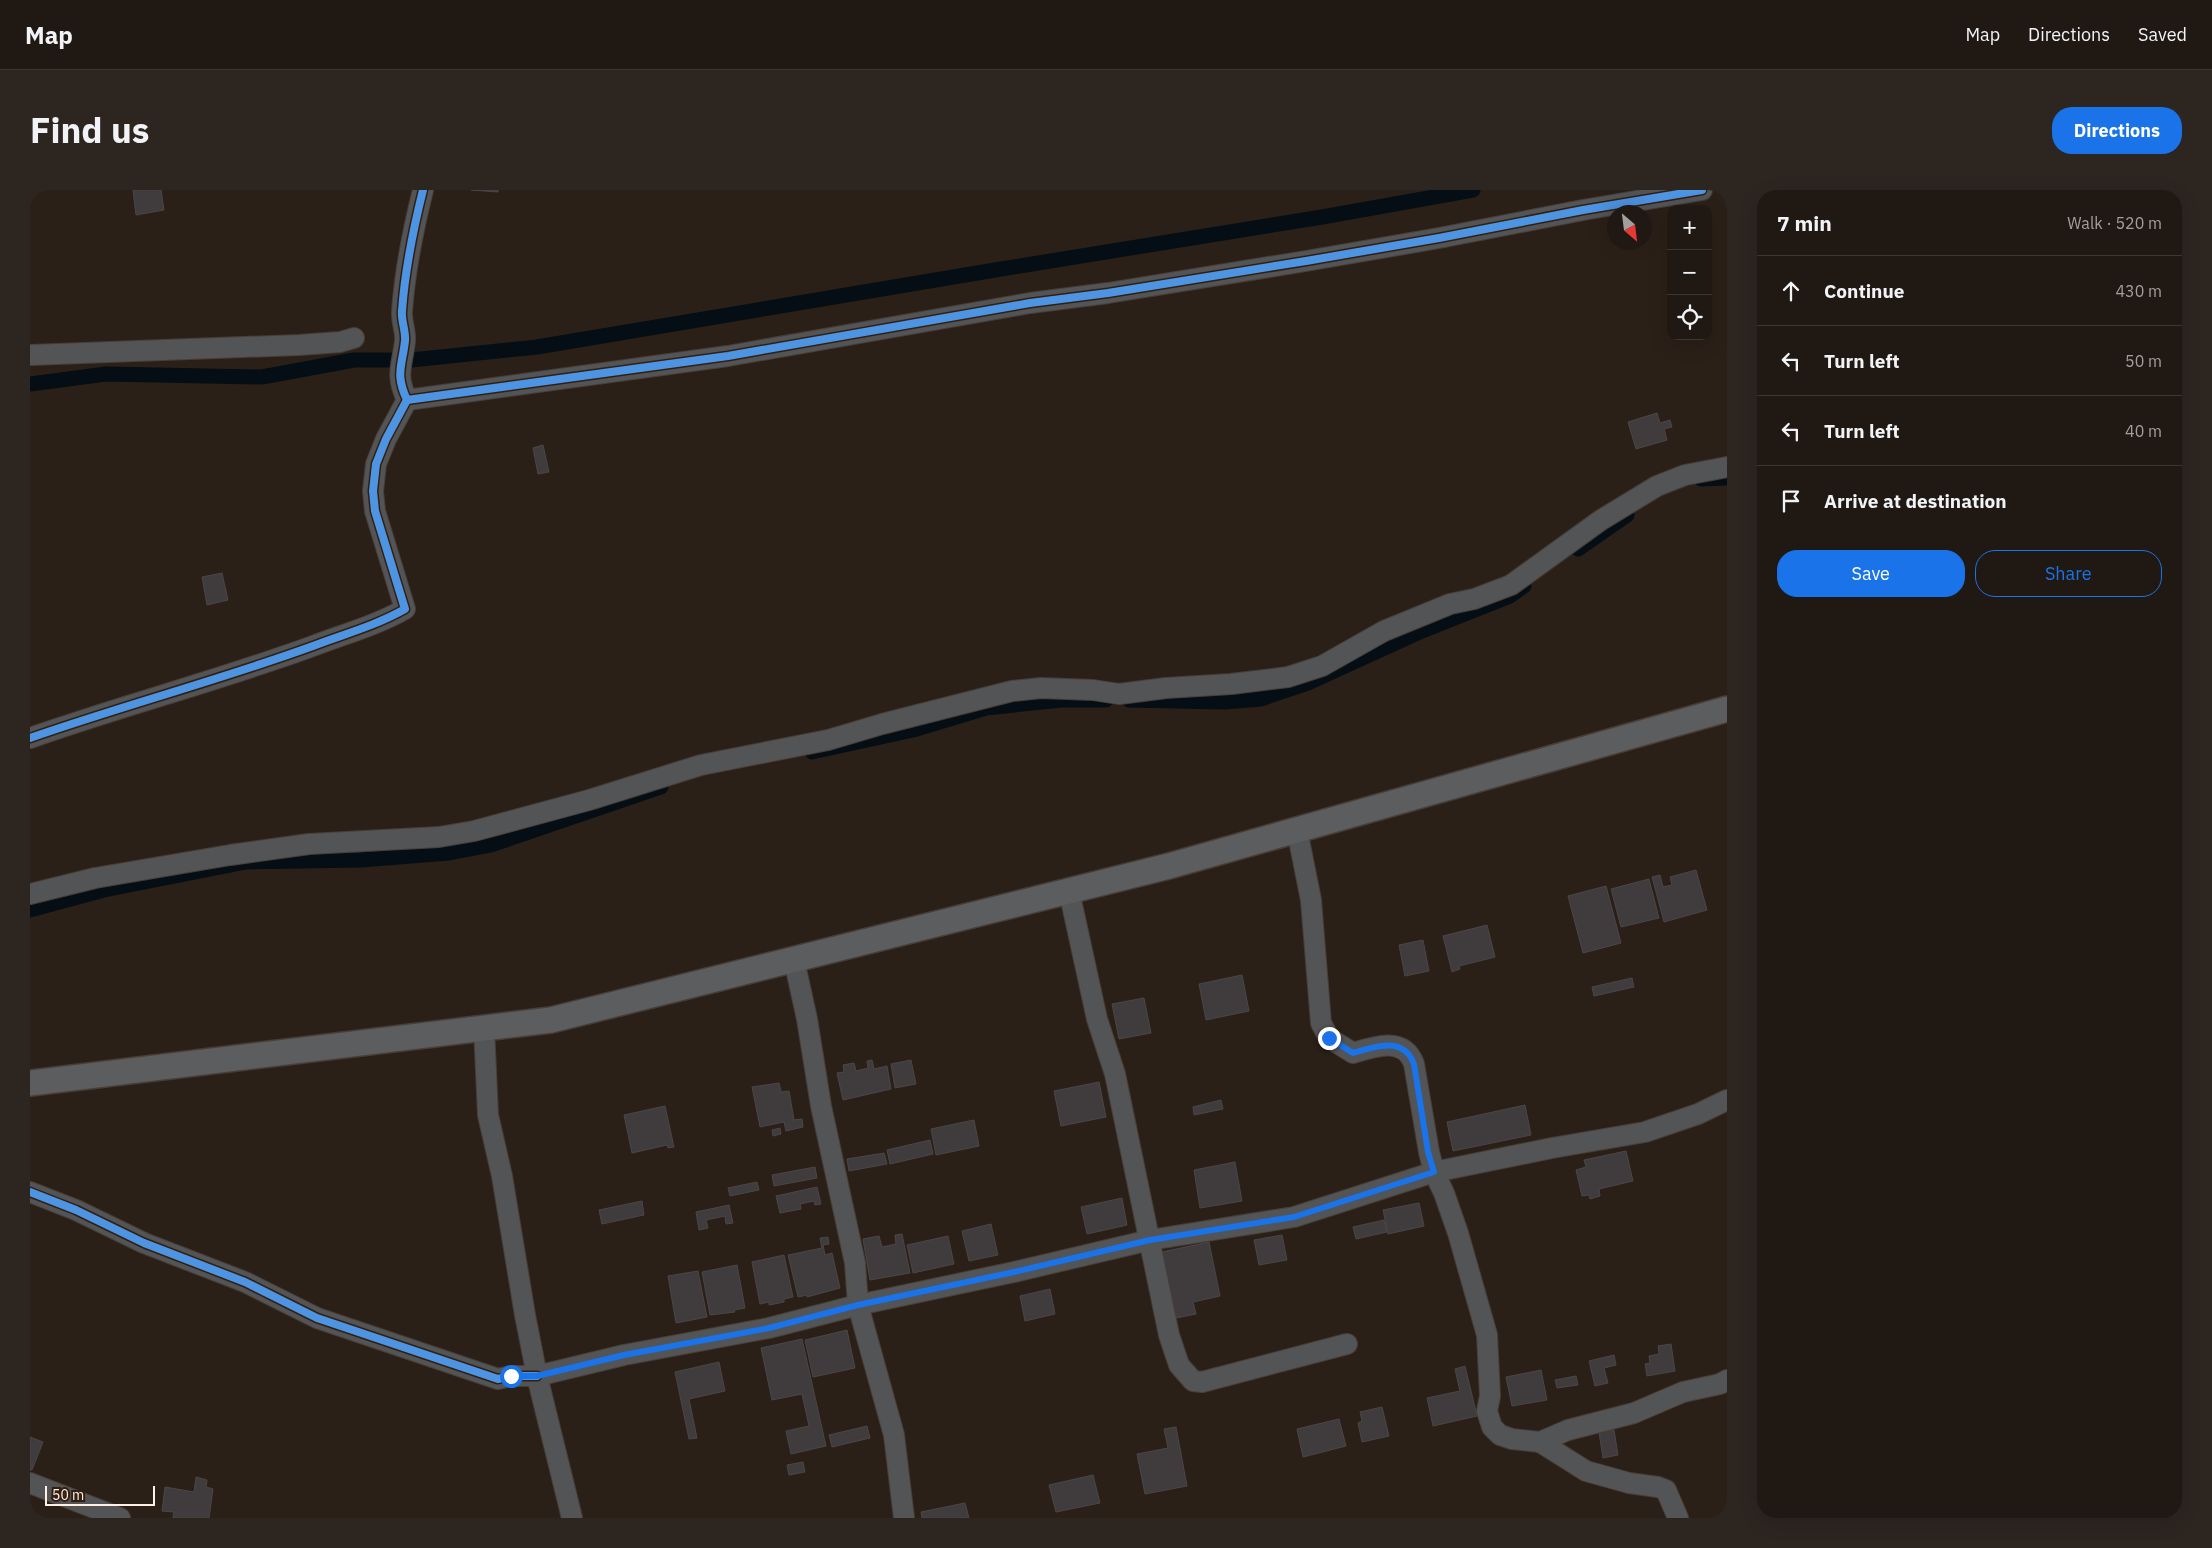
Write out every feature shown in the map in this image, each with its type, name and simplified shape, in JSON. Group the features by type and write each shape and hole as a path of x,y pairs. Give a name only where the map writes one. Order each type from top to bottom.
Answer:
{"main road":[{"path":"30,1083 551,1020 1169,866 1727,709"}],"street":[{"path":"407,400 400,385 401,360 405,340 401,313 423,190"},
{"path":"407,400 728,356 1030,303 1108,293 1315,259 1702,190"},
{"path":"30,355 299,345 340,342 354,338"},
{"path":"30,738 136,702 200,684 380,623 405,609 375,511 373,491 376,464 386,439 407,400"},
{"path":"30,894 95,878 309,844 439,837 474,831 580,802 701,765 828,740 882,724 1012,691 1040,688 1092,690 1119,694 1288,677 1322,666 1391,628 1450,604 1474,599 1511,584 1600,520 1657,486 1685,475 1727,468"},
{"path":"1297,830 1311,900 1321,1024 1329,1038 1353,1053 1383,1046 1402,1047 1410,1054 1414,1064 1428,1152 1458,1232 1487,1335 1490,1396 1487,1411 1492,1427 1500,1435 1512,1439 1540,1442 1586,1471 1629,1483 1666,1490 1678,1518"},
{"path":"1069,891 1097,1018 1117,1082 1150,1240 1156,1281 1179,1365 1193,1381 1202,1382 1347,1344"},
{"path":"794,960 855,1263 858,1305 894,1436 904,1518"},
{"path":"484,1028 488,1115 502,1176 537,1376 572,1518"},
{"path":"30,1192 76,1210 144,1243 245,1282 317,1318 498,1379 511,1376 537,1376 624,1355 769,1328 858,1305 1014,1272 1150,1240 1294,1217 1434,1172 1552,1148 1645,1132 1698,1114 1727,1100"},
{"path":"1540,1442 1568,1430 1634,1413 1682,1392 1720,1384 1727,1380"},
{"path":"30,1484 120,1518"}],"building":[{"path":"133,190 161,190 164,210 136,215"},
{"path":"471,190 498,190 498,192"},
{"path":"1657,413 1660,423 1670,420 1672,427 1664,429 1667,440 1636,449 1628,422"},
{"path":"543,445 549,472 538,474 533,448"},
{"path":"222,573 228,600 207,605 202,577"},
{"path":"1696,870 1707,910 1664,922 1652,877 1660,875 1663,887 1672,885 1670,877"},
{"path":"1649,879 1659,918 1621,927 1611,889"},
{"path":"1606,886 1621,943 1583,953 1568,896"},
{"path":"1487,925 1495,957 1459,966 1460,969 1452,972 1443,936"},
{"path":"1423,940 1429,971 1405,976 1399,945"},
{"path":"1242,975 1249,1011 1206,1020 1199,984"},
{"path":"1632,978 1634,987 1594,996 1592,987"},
{"path":"1144,998 1151,1033 1119,1039 1112,1004"},
{"path":"872,1060 874,1069 887,1066 891,1089 843,1100 837,1073 844,1072 843,1065 854,1063 856,1071 868,1068 867,1061"},
{"path":"911,1060 916,1084 895,1088 891,1064"},
{"path":"1099,1082 1106,1117 1061,1126 1054,1091"},
{"path":"779,1083 781,1092 789,1091 794,1120 802,1119 803,1127 786,1131 784,1122 760,1127 752,1087"},
{"path":"1221,1100 1223,1109 1194,1115 1193,1107"},
{"path":"1525,1105 1531,1135 1453,1151 1447,1122"},
{"path":"665,1106 674,1147 668,1148 667,1145 632,1153 624,1115"},
{"path":"974,1120 979,1146 936,1155 931,1129"},
{"path":"780,1128 781,1134 773,1136 772,1130"},
{"path":"930,1140 933,1154 890,1164 887,1150"},
{"path":"1626,1151 1633,1181 1599,1189 1600,1196 1590,1199 1589,1195 1582,1196 1576,1170 1586,1167 1584,1160"},
{"path":"884,1153 887,1164 849,1171 847,1159"},
{"path":"1235,1162 1242,1201 1200,1208 1194,1170"},
{"path":"815,1167 817,1178 774,1186 772,1175"},
{"path":"757,1182 759,1190 730,1196 728,1188"},
{"path":"817,1187 821,1204 815,1205 814,1201 800,1204 801,1209 780,1213 776,1196"},
{"path":"1122,1198 1127,1225 1087,1234 1081,1207"},
{"path":"642,1201 644,1215 602,1224 599,1210"},
{"path":"1419,1203 1424,1226 1388,1234 1383,1210"},
{"path":"729,1205 733,1223 726,1224 725,1216 706,1220 708,1228 699,1230 696,1212"},
{"path":"1384,1220 1387,1232 1356,1239 1353,1227"},
{"path":"991,1224 998,1255 969,1261 962,1231"},
{"path":"902,1234 910,1273 870,1280 863,1239 879,1236 882,1247 896,1244 895,1235"},
{"path":"1282,1235 1287,1260 1259,1265 1254,1240"},
{"path":"948,1236 954,1264 913,1273 907,1245"},
{"path":"828,1237 829,1244 823,1245 825,1255 832,1253 840,1288 807,1297 807,1295 798,1297 788,1255 822,1248 820,1238"},
{"path":"1209,1242 1220,1296 1193,1302 1196,1314 1171,1319 1157,1253"},
{"path":"784,1255 793,1297 784,1299 784,1302 769,1305 769,1302 760,1304 752,1262"},
{"path":"737,1265 745,1308 734,1310 735,1312 710,1315 702,1272"},
{"path":"698,1271 707,1317 676,1323 668,1276"},
{"path":"1050,1289 1055,1314 1025,1321 1020,1296"},
{"path":"847,1330 855,1368 813,1377 805,1340"},
{"path":"802,1339 826,1446 791,1454 786,1431 809,1426 802,1394 772,1400 761,1348"},
{"path":"1671,1344 1675,1371 1647,1376 1645,1364 1650,1363 1649,1356 1659,1354 1658,1346"},
{"path":"1614,1355 1616,1365 1604,1368 1608,1383 1595,1386 1589,1361"},
{"path":"719,1362 725,1391 689,1399 697,1438 689,1439 675,1372"},
{"path":"1465,1366 1477,1416 1433,1426 1427,1398 1460,1391 1455,1369"},
{"path":"1541,1370 1547,1400 1512,1406 1506,1377"},
{"path":"1576,1376 1578,1385 1557,1388 1555,1380"},
{"path":"1382,1407 1389,1436 1362,1442 1358,1423 1362,1421 1360,1412"},
{"path":"1339,1419 1346,1446 1303,1457 1297,1429"},
{"path":"867,1426 870,1438 832,1447 829,1435"},
{"path":"1176,1427 1187,1486 1145,1494 1137,1454 1168,1448 1164,1429"},
{"path":"1614,1430 1618,1455 1603,1458 1599,1432"},
{"path":"30,1437 43,1442 32,1470 30,1470"},
{"path":"803,1462 805,1472 789,1475 787,1465"},
{"path":"1093,1475 1100,1503 1056,1512 1049,1485"},
{"path":"196,1477 207,1480 206,1487 213,1489 209,1518 173,1518 174,1512 162,1511 165,1487 194,1492"},
{"path":"965,1503 969,1518 922,1518 921,1512"}],"waterway":[{"path":"30,384 106,374 262,377 354,360 411,360 537,347 1322,217 1473,190"},
{"path":"1701,479 1727,478"},
{"path":"1578,549 1627,515"},
{"path":"1129,700 1225,702 1261,699 1308,683 1422,631 1510,596 1524,586"},
{"path":"812,752 913,730 986,708 1061,700 1106,700"},
{"path":"30,910 104,890 246,862 361,860 449,853 491,845 661,787"}],"cycle path":[{"path":"30,738 278,658 371,625 405,609 375,511 373,491 376,464 386,439 407,400 400,377 405,337 402,311 410,250 423,190"},
{"path":"407,400 728,356 1030,303 1108,293 1306,261 1702,190"},
{"path":"30,1192 76,1210 144,1243 245,1282 317,1318 498,1379 511,1376 537,1376"}],"route":[{"path":"511,1376 537,1376 624,1355 769,1328 858,1305 1014,1272 1150,1240 1294,1217 1434,1172 1428,1152 1414,1064 1410,1054 1402,1047 1392,1046 1368,1048 1353,1053 1329,1038"}]}
